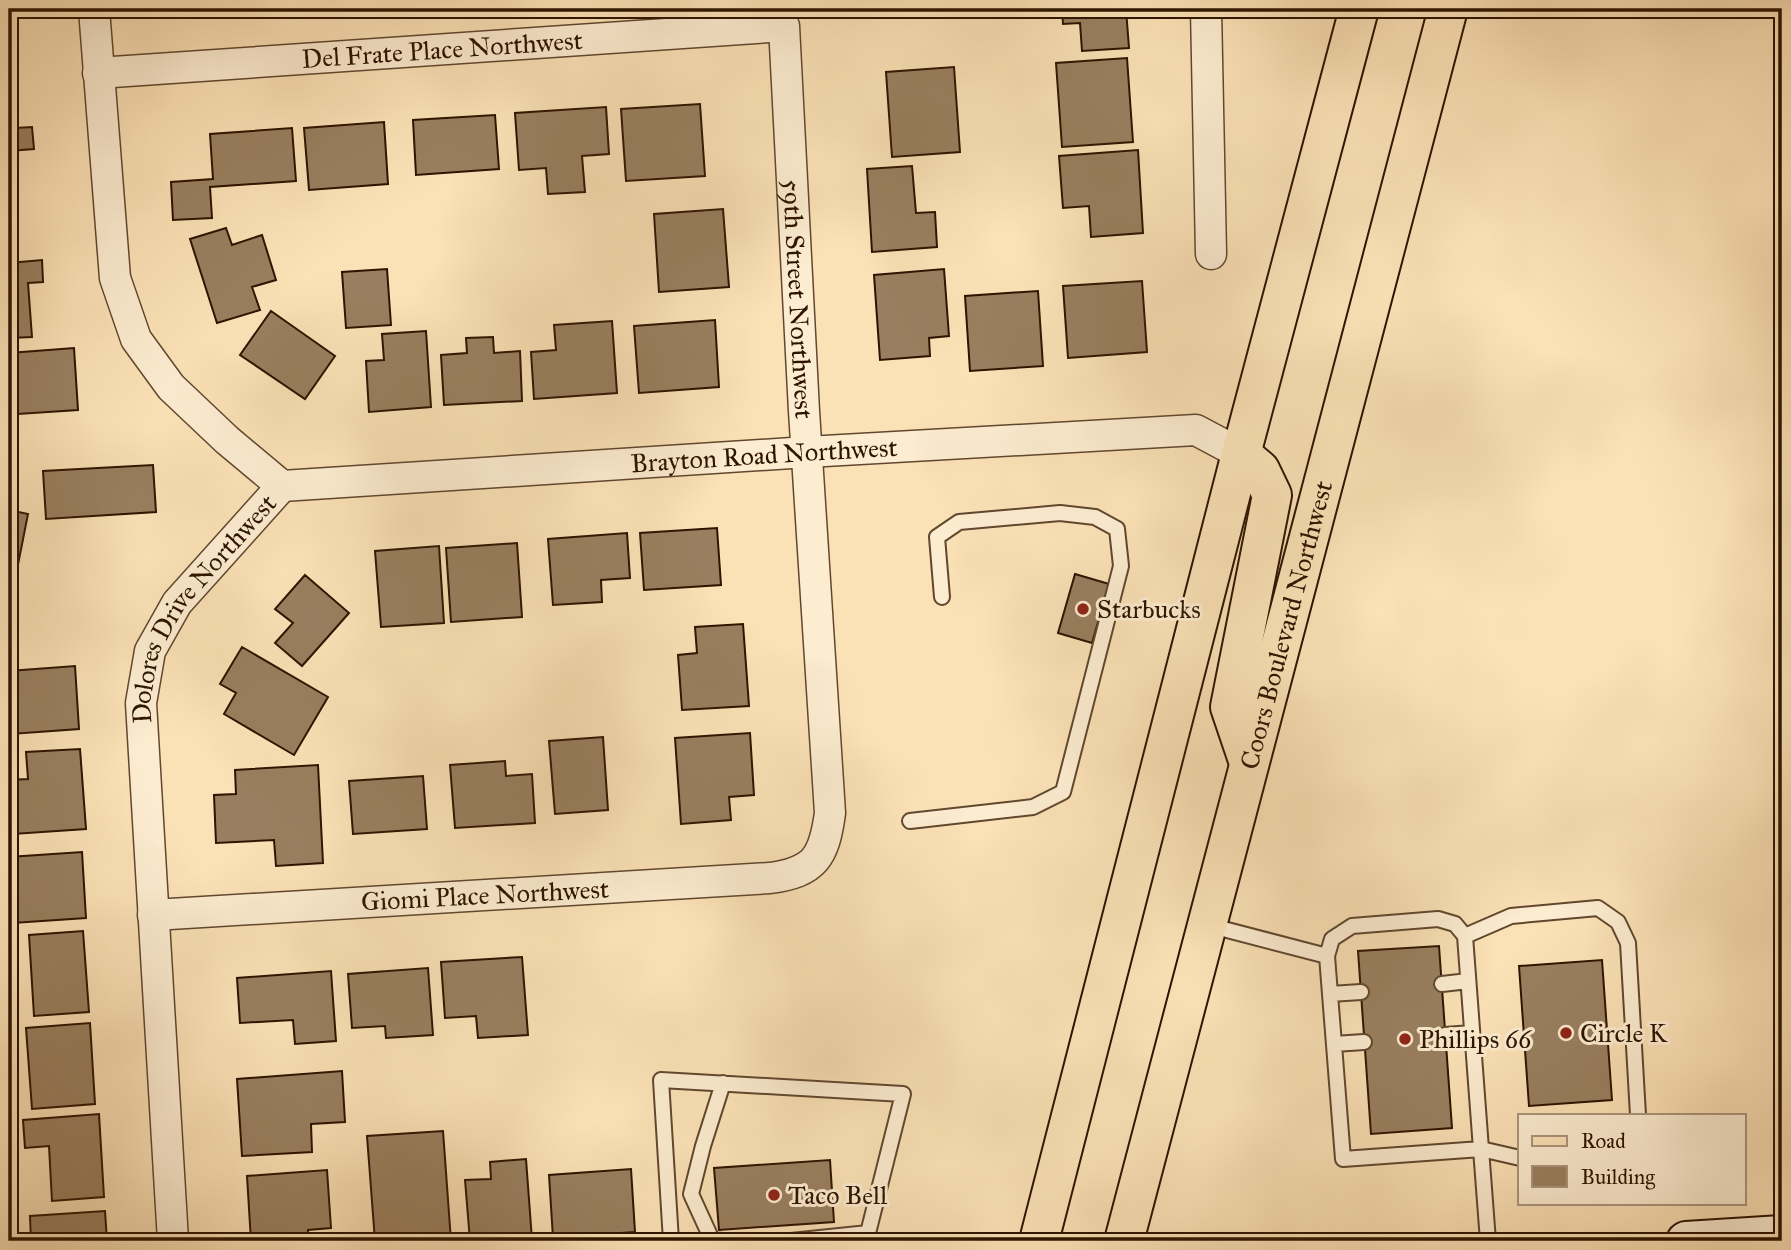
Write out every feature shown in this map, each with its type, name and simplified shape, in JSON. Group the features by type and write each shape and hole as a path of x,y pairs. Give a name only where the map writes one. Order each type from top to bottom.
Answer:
{"main road":[{"path":"1039,1241 1241,454 1359,9"},
{"name":"Coors Boulevard Northwest","path":"1124,1241 1448,9"},
{"path":"1241,454 1261,470 1272,495 1230,707 1249,763"}],"street":[{"name":"Dolores Drive Northwest","path":"94,9 114,278 136,339 171,387 227,440 282,486 177,603 150,651 141,703 173,1241"},
{"path":"1206,9 1211,254"},
{"name":"Del Frate Place Northwest","path":"98,73 784,26"},
{"name":"59th Street Northwest","path":"784,26 830,813 827,837 813,863"},
{"name":"Brayton Road Northwest","path":"282,486 1196,430 1241,454"},
{"name":"Giomi Place Northwest","path":"153,915 770,878 795,875 813,863"},
{"path":"1686,1241 1782,1235"}],"lane":[{"path":"910,821 1033,807 1063,792 1121,566 1117,529 1095,517 1060,513 959,522 937,537 942,597"},
{"path":"1465,936 1511,916 1598,908 1618,922 1628,943 1638,1114"},
{"path":"1488,1241 1480,1149 1465,936 1455,924 1438,919 1352,926 1332,939 1327,956 1343,1159 1480,1149 1518,1158"},
{"path":"1209,925 1327,956"},
{"path":"1442,984 1468,981"},
{"path":"1330,994 1361,992"},
{"path":"1445,1035 1472,1033"},
{"path":"1334,1044 1364,1042"},
{"path":"671,1241 661,1080 903,1094 867,1237 791,1241"},
{"path":"722,1241 712,1240 691,1194 723,1083"}],"building":[{"path":"1062,9 1126,9 1129,48 1082,51 1080,23 1063,24"},
{"path":"1127,58 1133,142 1062,147 1056,63"},
{"path":"954,67 960,152 892,157 886,72"},
{"path":"9,74 15,128 32,127 34,149 9,151"},
{"path":"700,104 705,176 626,181 621,109"},
{"path":"606,107 609,154 582,156 585,192 548,194 546,168 519,170 515,113"},
{"path":"495,115 499,169 416,175 413,120"},
{"path":"384,122 388,184 309,190 304,128"},
{"path":"292,128 296,181 210,187 212,218 173,220 171,182 213,179 210,134"},
{"path":"1138,150 1143,233 1091,237 1089,206 1063,208 1059,156"},
{"path":"12,165 17,229 9,229 9,166"},
{"path":"912,166 916,213 935,212 937,247 872,252 867,169"},
{"path":"723,209 729,287 659,292 654,214"},
{"path":"226,228 232,245 262,235 276,280 252,287 260,310 217,323 190,239"},
{"path":"42,260 43,282 28,283 32,337 9,338 9,263"},
{"path":"387,269 391,325 346,328 342,272"},
{"path":"944,269 949,336 929,338 930,356 880,360 874,275"},
{"path":"1142,281 1147,352 1068,358 1063,286"},
{"path":"1038,291 1043,366 970,371 965,296"},
{"path":"271,311 335,356 305,399 240,355"},
{"path":"715,320 719,387 639,393 634,326"},
{"path":"612,321 617,393 534,399 531,352 556,350 554,325"},
{"path":"426,331 431,407 369,412 366,361 384,360 382,334"},
{"path":"493,337 494,353 520,351 522,401 444,405 441,355 467,353 466,338"},
{"path":"74,348 78,410 18,414 17,388 9,388 9,353"},
{"path":"153,465 156,512 46,519 43,471"},
{"path":"9,510 28,514 9,610"},
{"path":"717,528 721,585 644,590 640,533"},
{"path":"627,533 630,578 601,580 602,602 553,605 548,539"},
{"path":"517,543 522,617 451,622 446,548"},
{"path":"439,546 444,623 381,627 375,551"},
{"name":"Starbucks","path":"1075,574 1109,584 1092,643 1058,633"},
{"path":"305,575 349,613 302,666 275,643 293,623 275,609"},
{"path":"743,624 749,706 682,710 678,655 697,653 695,627"},
{"path":"242,647 328,697 294,755 224,714 236,693 220,684"},
{"path":"75,666 79,729 11,734 9,671"},
{"path":"750,733 754,795 729,797 731,820 681,824 675,738"},
{"path":"603,737 608,810 555,814 549,741"},
{"path":"80,749 86,829 13,834 9,780 28,779 26,752"},
{"path":"505,761 506,776 532,774 535,823 455,828 450,765"},
{"path":"318,765 323,863 276,866 274,840 216,843 214,795 236,794 235,770"},
{"path":"423,776 427,829 353,834 349,781"},
{"path":"82,852 86,918 13,923 9,857"},
{"path":"83,931 89,1012 34,1016 29,935"},
{"name":"Phillips 66","path":"1439,946 1452,1128 1371,1134 1358,951"},
{"path":"522,957 528,1035 478,1038 476,1016 445,1018 441,962"},
{"name":"Circle K","path":"1602,960 1612,1100 1529,1106 1519,966"},
{"path":"428,968 433,1035 386,1038 385,1026 352,1028 348,974"},
{"path":"331,971 336,1041 295,1044 293,1020 240,1023 237,978"},
{"path":"90,1023 95,1104 32,1109 26,1028"},
{"path":"342,1071 345,1122 311,1124 312,1152 242,1156 237,1079"},
{"path":"99,1114 104,1197 52,1201 49,1146 25,1148 23,1120"},
{"path":"443,1131 451,1241 375,1241 367,1136"},
{"path":"526,1159 532,1240 470,1241 465,1180 491,1179 490,1162"},
{"name":"Taco Bell","path":"830,1160 834,1222 719,1230 714,1168"},
{"path":"631,1169 635,1232 553,1238 549,1175"},
{"path":"327,1170 331,1228 308,1230 308,1241 251,1241 247,1176"},
{"path":"105,1211 107,1241 31,1241 30,1216"}],"place":[{"name":"Starbucks","path":"1083,609"},
{"name":"Circle K","path":"1566,1033"},
{"name":"Phillips 66","path":"1405,1039"},
{"name":"Taco Bell","path":"774,1195"}]}
